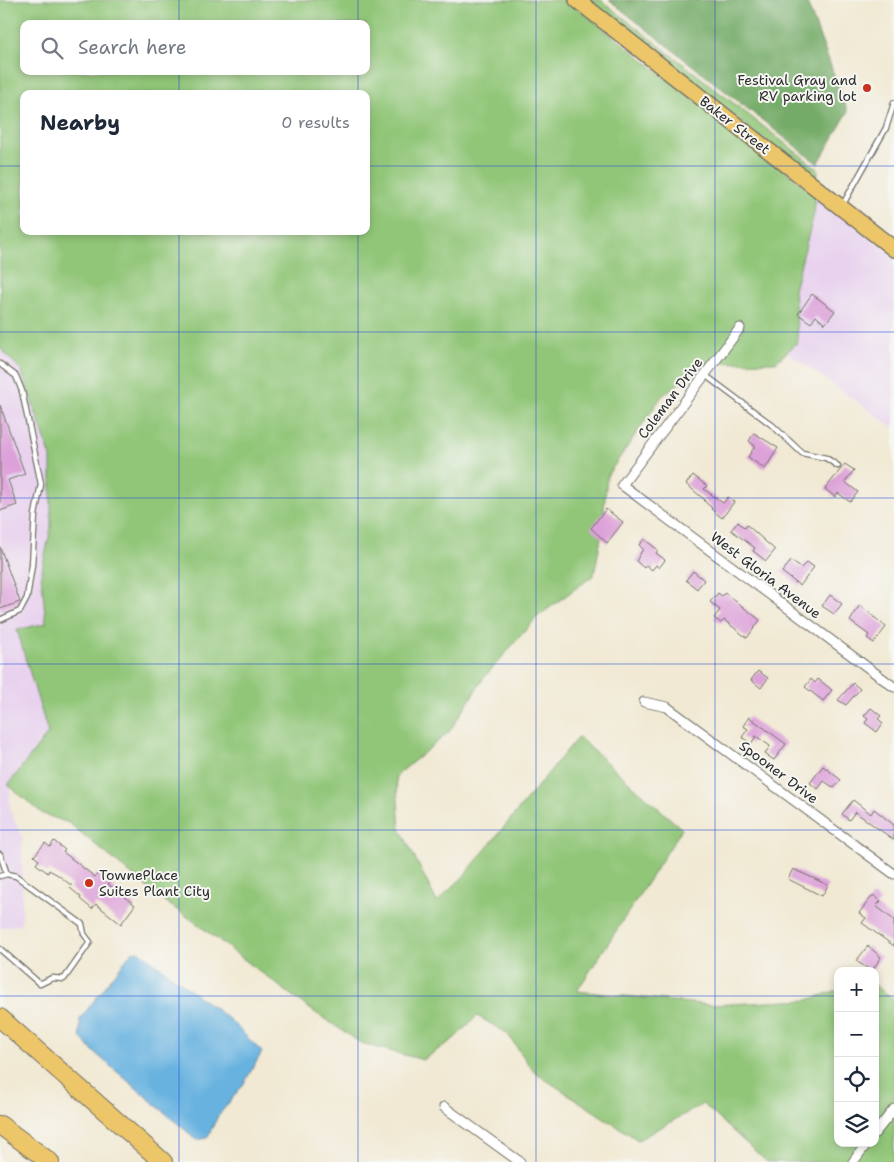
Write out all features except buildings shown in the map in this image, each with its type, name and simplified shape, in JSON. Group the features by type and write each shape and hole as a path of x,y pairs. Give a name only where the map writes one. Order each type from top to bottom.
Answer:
{"highway":[{"path":"0,1006 54,1067"},
{"path":"0,1018 163,1162"},
{"path":"0,1125 50,1162"}],"main road":[{"name":"Baker Street","path":"577,0 894,250"}],"street":[{"name":"Coleman Drive","path":"622,485 740,328"},
{"name":"West Gloria Avenue","path":"622,485 894,687"},
{"name":"Spooner Drive","path":"644,702 667,707 894,874"},
{"path":"444,1107 520,1162"},
{"path":"879,1128 894,1109"},
{"path":"853,1162 864,1147"}],"lane":[{"path":"841,208 886,128 894,103"},
{"path":"0,364 16,376 22,391 41,484 35,515 28,598 20,611 0,620"},
{"path":"705,375 772,425 802,453 826,458 838,466"},
{"path":"0,854 7,874"},
{"path":"0,876 7,874 16,876 82,924 84,934 90,942 64,979 52,978 40,984 0,949"}],"shaded area":[{"path":"816,195 894,257 894,428 787,352 798,342 794,290 814,214"},
{"path":"0,348 21,370 51,457 51,528 41,574 46,623 17,631 48,733 8,785 10,787 10,807 22,837 22,921 19,925 0,928"}],"green space":[{"path":"0,0 567,0 816,195 814,214 794,290 798,342 776,362 706,363 662,396 607,476 602,532 594,575 537,617 483,679 449,732 396,776 400,828 437,902 463,877 578,737 682,829 577,991 710,1005 808,1000 834,991 834,1147 879,1147 879,988 894,999 894,1162 767,1162 703,1104 638,1140 534,1072 507,1033 477,1016 455,1038 423,1060 361,1043 307,1007 164,901 69,823 43,814 8,785 48,733 17,630 46,623 41,574 51,528 51,457 21,370 0,348"},
{"path":"586,0 601,0 818,169 817,182"},
{"path":"609,0 806,0 848,112 818,164"}],"water":[{"path":"139,951 230,1020 262,1052 243,1085 218,1116 207,1138 197,1140 94,1052 80,1037 80,1019 132,952"}],"place":[{"name":"Festival Gray and RV parking lot","path":"867,88"},
{"name":"TownePlace Suites Plant City","path":"89,883"}]}
